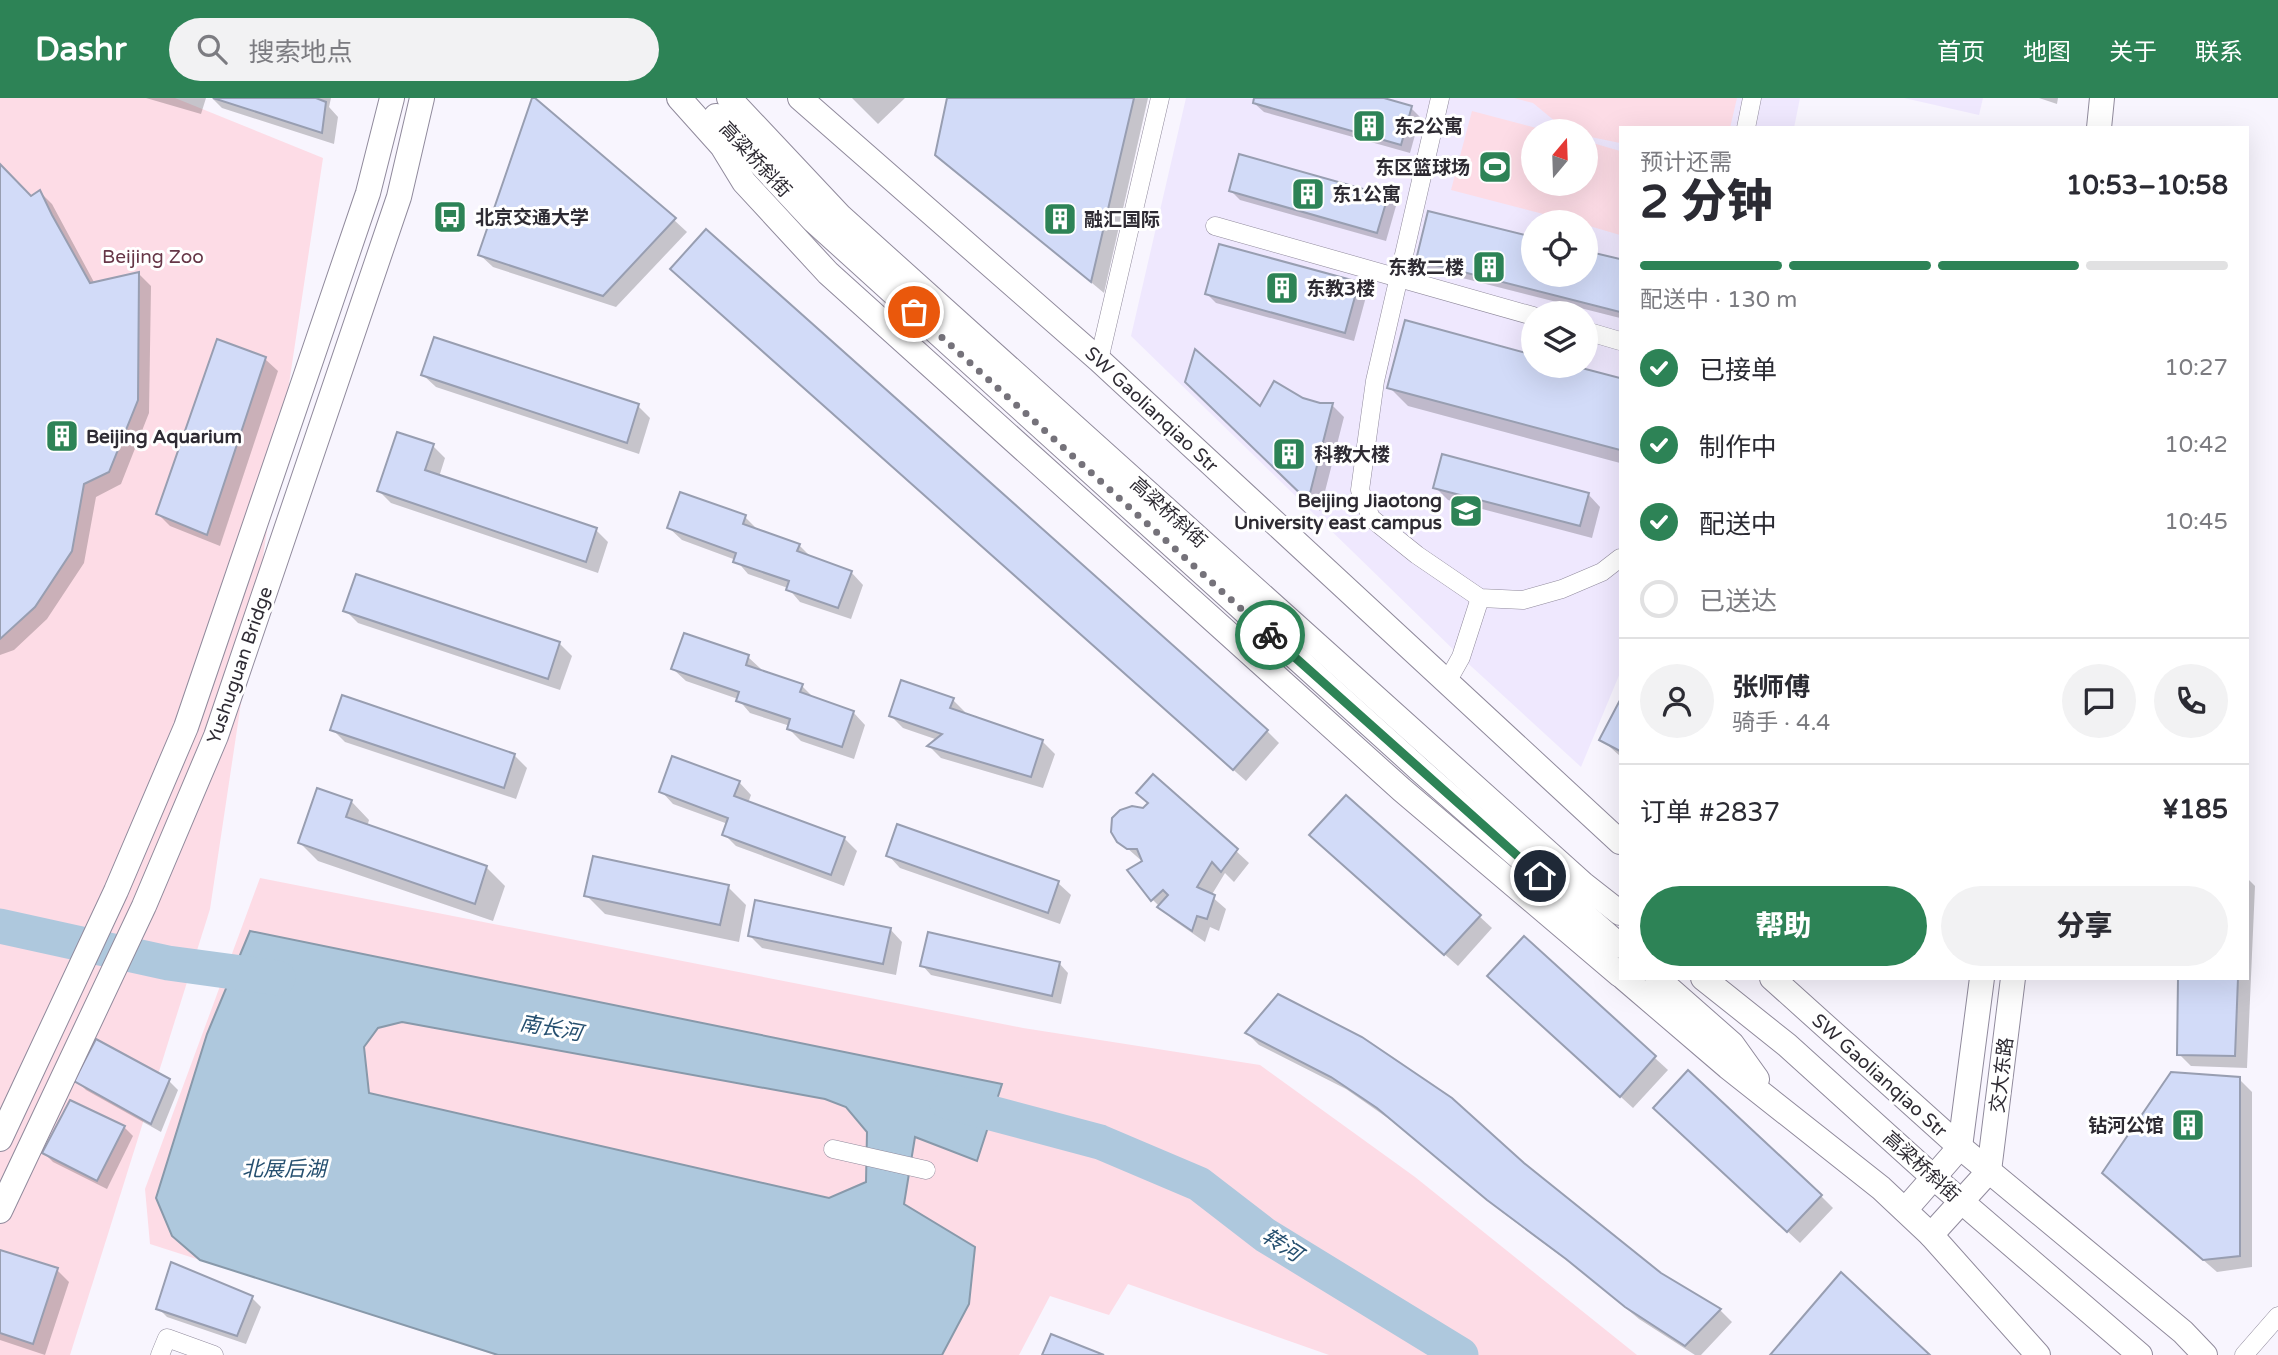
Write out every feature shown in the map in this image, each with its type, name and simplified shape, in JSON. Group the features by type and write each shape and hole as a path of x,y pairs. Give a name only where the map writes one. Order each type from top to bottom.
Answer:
{"main road":[{"name":"Yushuguan Bridge","path":"0,1139 116,891 186,727 368,192 392,98"},
{"name":"Yushuguan Bridge","path":"0,1211 144,906 216,736 399,197 422,98"},
{"path":"679,98 722,146 744,182 828,273 1402,790 1619,974"},
{"name":"高粱桥斜街","path":"698,98 813,220"},
{"name":"高梁桥斜街","path":"729,98 840,216 1554,858 1619,912"},
{"name":"SW Gaolianqiao Str","path":"800,98 1099,360 1619,841"},
{"path":"2099,126 2102,98"},
{"path":"813,220 828,273"},
{"name":"高梁桥斜街","path":"813,220 1399,752 1619,945"},
{"path":"1626,980 1905,1210 2038,1355"},
{"path":"1659,980 1732,1044 1773,1100"},
{"name":"高梁桥斜街","path":"1706,980 1787,1045 1962,1202 2140,1355"},
{"name":"SW Gaolianqiao Str","path":"1774,980 1989,1171"},
{"name":"交大东路","path":"1960,1147 1982,980"},
{"name":"交大东路","path":"1989,1171 2013,980"},
{"path":"1905,1210 1960,1147"},
{"path":"1931,1236 1989,1171 2183,1332 2205,1355"}],"street":[{"path":"1099,360 1160,98"},
{"path":"1440,98 1375,381 1360,490 1371,519 1417,555 1480,598 1523,600 1562,589 1602,572 1619,559"},
{"path":"1746,126 1752,98"},
{"path":"1215,226 1521,313"},
{"path":"1598,335 1619,341"},
{"path":"1447,682 1461,657 1480,598"},
{"path":"833,1149 926,1170"},
{"path":"2244,1355 2278,1316"},
{"path":"160,1355 167,1338 214,1355"}],"shaded area":[{"name":"Beijing Jiaotong University east campus","path":"1186,98 1800,98 1794,126 1619,126 1619,675 1581,767 1461,657 1131,336"},
{"path":"1904,98 1983,98 1979,115"}],"green space":[{"name":"Beijing Zoo","path":"0,98 175,98 323,158 210,909 70,1355 0,1355"},
{"path":"1514,98 1737,98 1730,126 1619,126 1619,143 1598,138 1598,119 1552,119 1533,103"},
{"name":"东区篮球场","path":"1472,111 1521,124 1521,196 1598,196 1598,145 1619,151 1619,235 1598,229 1598,210 1528,210 1451,190"},
{"path":"260,878 1023,1028 1260,1065 1415,1177 1637,1355 1329,1355 1128,1284 1109,1315 1050,1296 1019,1355 495,1355 150,1244 145,1189"}],"water":[{"name":"北展后湖","path":"250,931 1002,1084 977,1161 915,1137 904,1204 975,1247 969,1304 942,1355 498,1355 200,1260 172,1236 156,1198 207,1034","holes":["402,1022 825,1099 846,1107 867,1132 866,1182 829,1198 369,1093 364,1047 378,1028"]}],"building":[{"path":"213,98 316,98 326,102 322,133"},
{"path":"532,98 676,218 603,296 478,255"},
{"name":"融汇国际","path":"947,98 1134,98 1091,282 935,155"},
{"name":"东2公寓","path":"1254,98 1384,98 1412,106 1401,145 1253,103"},
{"name":"东1公寓","path":"1239,154 1388,196 1377,233 1229,191"},
{"name":"Beijing Aquarium","path":"0,164 31,196 40,190 90,283 139,272 138,400 109,472 84,484 72,551 35,607 0,639"},
{"name":"东教二楼","path":"1428,211 1521,234 1521,287 1416,260"},
{"path":"706,229 1268,730 1233,770 670,269"},
{"name":"东教3楼","path":"1219,244 1359,282 1345,333 1205,294"},
{"name":"东教二楼","path":"1598,254 1619,259 1619,312 1598,306 1598,301 1577,301 1522,287 1598,287"},
{"path":"1405,320 1521,352 1521,378 1598,378 1598,372 1619,378 1619,450 1387,388"},
{"path":"434,337 639,404 627,443 421,375"},
{"path":"217,339 266,357 207,535 156,514"},
{"name":"科教大楼","path":"1195,349 1260,406 1274,381 1303,398 1320,403 1333,403 1308,501 1185,382"},
{"path":"397,432 434,444 425,470 597,528 586,562 377,491"},
{"path":"1442,454 1589,493 1580,526 1433,488"},
{"path":"680,492 746,515 743,524 800,544 797,551 852,571 838,608 786,590 789,581 733,562 736,553 667,528"},
{"path":"356,574 560,642 548,679 343,611"},
{"path":"684,633 749,655 746,665 803,684 800,692 854,711 842,747 787,729 790,719 736,701 739,692 671,669"},
{"path":"901,680 954,698 950,708 1043,740 1031,777 927,746 942,734 889,716"},
{"path":"342,695 515,754 504,788 330,730"},
{"path":"1619,702 1619,750 1599,740"},
{"path":"672,756 740,781 734,796 845,837 831,875 722,835 728,818 659,792"},
{"path":"1153,774 1238,849 1221,872 1212,862 1197,887 1215,895 1207,919 1197,916 1192,931 1157,907 1168,895 1163,890 1151,901 1127,870 1142,861 1137,849 1127,849 1117,842 1111,832 1112,818 1120,810 1132,806 1143,808 1148,803 1136,793"},
{"path":"317,788 352,800 346,817 487,866 475,904 298,843"},
{"path":"1346,795 1481,915 1444,955 1309,835"},
{"path":"897,824 1059,881 1048,913 886,856"},
{"path":"593,856 729,885 720,925 584,896"},
{"path":"755,900 891,928 883,964 748,936"},
{"path":"928,932 1060,962 1052,996 920,966"},
{"path":"1524,936 1656,1056 1620,1097 1487,976"},
{"path":"2178,980 2238,980 2235,1056 2177,1055"},
{"path":"1278,994 1362,1037 1452,1098 1524,1163 1661,1273 1721,1309 1685,1346 1625,1307 1487,1200 1377,1108 1331,1077 1245,1033"},
{"path":"96,1039 170,1079 151,1124 74,1081"},
{"path":"1688,1070 1822,1195 1787,1232 1653,1108"},
{"name":"钻河公馆","path":"2171,1072 2240,1077 2240,1256 2203,1260 2102,1173"},
{"path":"70,1100 125,1126 97,1181 42,1153"},
{"path":"0,1250 58,1268 33,1344 0,1333"},
{"path":"171,1262 253,1296 237,1336 156,1309"},
{"path":"1841,1272 1930,1355 1770,1355"},
{"path":"1051,1334 1104,1355 1042,1355"}],"waterway":[{"name":"南长河","path":"0,926 168,963 278,978"},
{"name":"转河","path":"946,1101 1100,1142 1199,1184 1265,1235 1461,1355"}],"way so far":[{"path":"914,312 1270,635"}],"place":[{"name":"东2公寓","path":"1369,126"},
{"name":"东区篮球场","path":"1495,167"},
{"name":"东1公寓","path":"1308,194"},
{"name":"北京交通大学","path":"450,217"},
{"name":"融汇国际","path":"1060,219"},
{"name":"东教二楼","path":"1489,267"},
{"name":"东教3楼","path":"1282,288"},
{"name":"Beijing Aquarium","path":"62,436"},
{"name":"科教大楼","path":"1289,454"},
{"name":"Beijing Jiaotong University east campus","path":"1466,511"},
{"name":"钻河公馆","path":"2188,1125"}],"route":[{"path":"1270,635 1540,876"}]}
